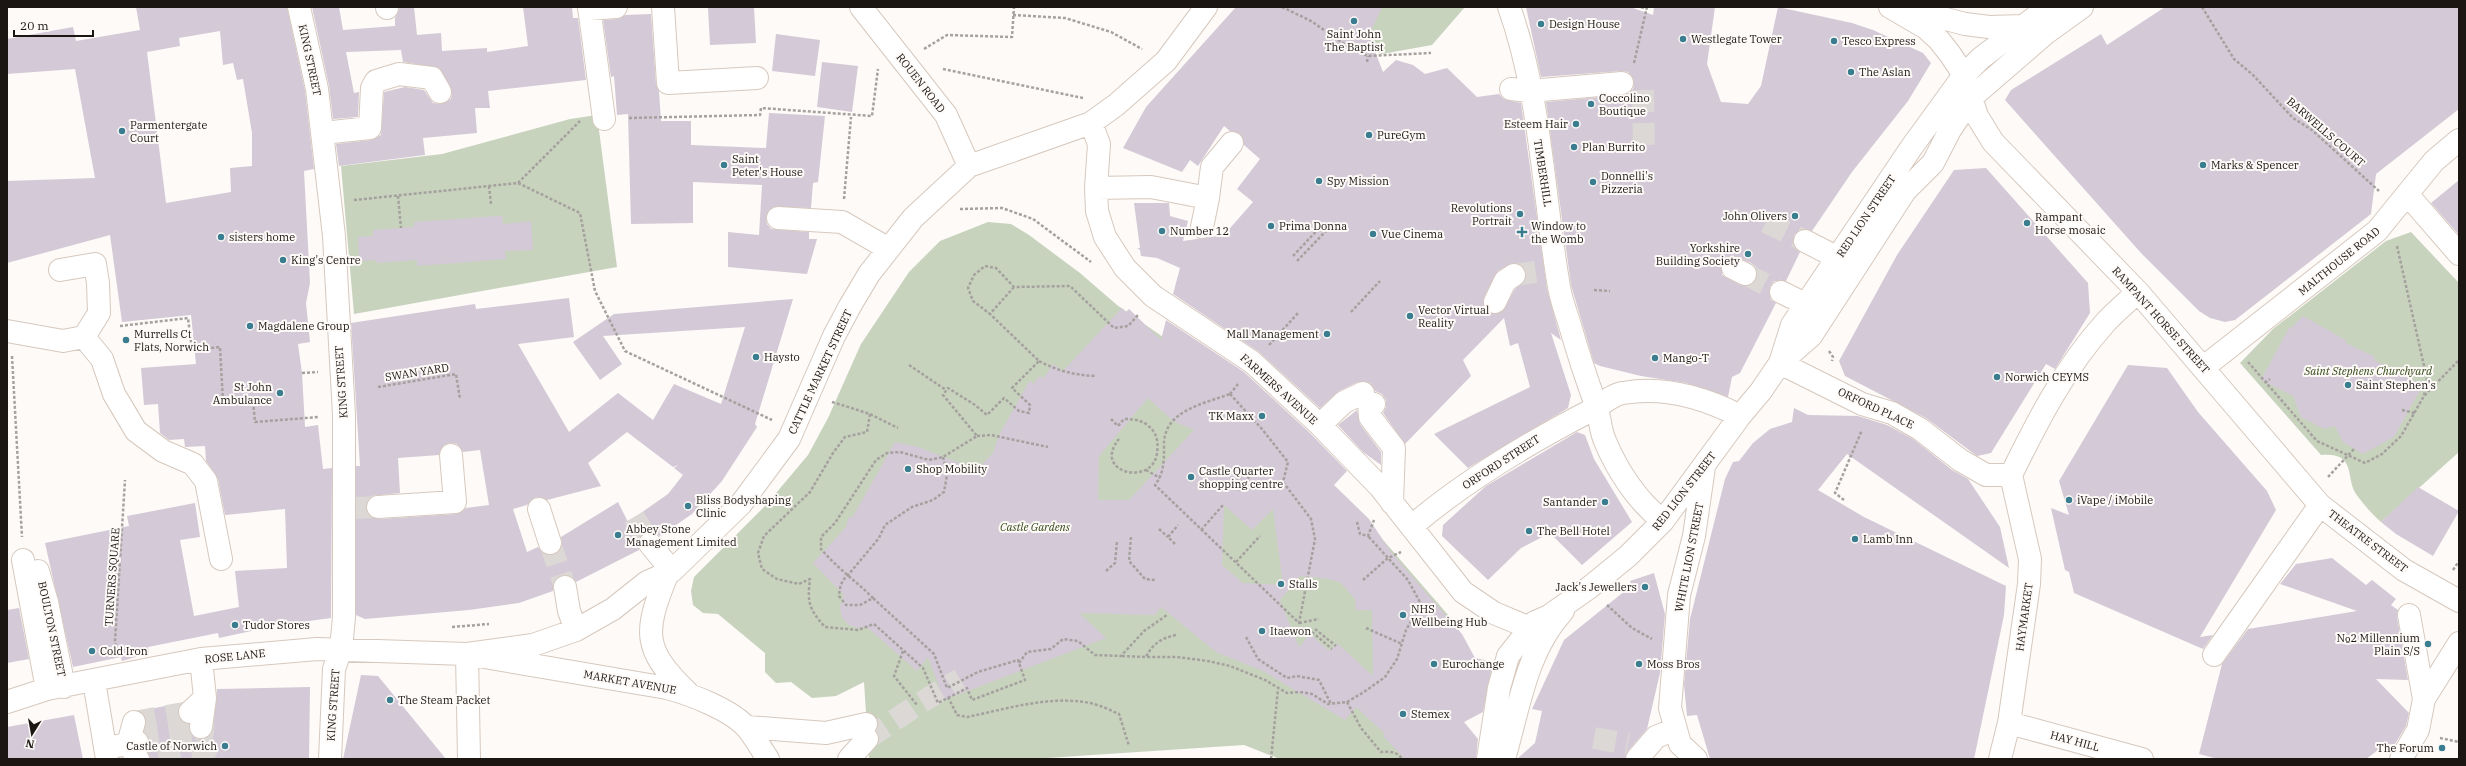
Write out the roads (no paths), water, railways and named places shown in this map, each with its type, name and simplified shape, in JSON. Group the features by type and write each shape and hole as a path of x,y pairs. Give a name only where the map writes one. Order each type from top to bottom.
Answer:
{"street":[{"name":"KING STREET","path":"299,7 318,89 331,203 350,509 341,649 334,669 330,759"},
{"path":"604,119 589,8 616,7"},
{"path":"663,7 668,83 757,78"},
{"name":"ROUEN ROAD","path":"861,7 946,115 969,166"},
{"path":"969,166 1091,123 1116,105 1166,61 1206,7"},
{"name":"RAMPANT HORSE STREET","path":"1890,7 1920,24 1939,40 1964,76 1977,116 1993,142 2138,292 2204,366 2234,406 2316,500"},
{"path":"1899,7 1965,24 1989,27 2024,26"},
{"name":"RED LION STREET","path":"1780,363 1792,325 1924,131 1964,76 1981,58 2024,26 2053,7"},
{"name":"RED LION STREET","path":"1488,759 1492,725 1499,688 1508,656 1530,628 1572,601 1628,556 1663,520 1740,416 1752,404 1780,363 1811,336 1905,191 1933,163 1950,130 1972,97 2046,34 2082,7"},
{"name":"TIMBERHILL","path":"1503,12 1516,27 1520,90 1550,271 1559,288 1583,370 1597,408 1604,440 1620,470 1638,496 1652,512 1663,520"},
{"path":"323,133 370,128 372,88 376,81 399,74 432,78 440,92"},
{"path":"1520,90 1622,83"},
{"name":"FARMERS AVENUE","path":"1091,123 1099,144 1096,188 1097,211 1105,237 1125,268 1153,296 1252,362 1356,460 1384,509 1417,533 1464,592 1494,613 1530,628"},
{"name":"RAMPANT HORSE STREET","path":"1924,131 1936,128 1969,133 1993,142"},
{"name":"MALTHOUSE ROAD","path":"2204,366 2233,342 2343,260 2377,231 2391,216 2434,160 2459,140"},
{"path":"1202,227 1212,167 1232,143"},
{"name":"CATTLE MARKET STREET","path":"467,654 533,645 576,630 613,609 647,582 669,573 715,531 765,474 789,439 850,306 887,248 923,208 969,166"},
{"path":"1096,188 1151,187 1208,198"},
{"path":"2407,194 2459,254"},
{"path":"778,218 842,222 887,248"},
{"path":"1805,240 1838,258"},
{"path":"8,331 63,341 84,337 99,313 98,283 102,263 60,270"},
{"path":"1496,302 1505,280 1514,275"},
{"path":"1781,292 1807,304"},
{"path":"2011,475 2036,424 2075,362 2105,323 2138,292"},
{"path":"84,337 102,359 114,394 136,431 163,451 193,464 206,481 221,560"},
{"name":"ORFORD PLACE","path":"1780,363 1874,407 1892,413 1920,429 1960,460 1986,475 2011,475"},
{"name":"ORFORD STREET","path":"1417,533 1441,501 1534,439 1597,408 1622,393 1657,391 1700,399 1740,416"},
{"path":"1320,426 1344,402 1369,398 1368,403 1370,417 1394,448 1384,509"},
{"path":"378,507 455,502 451,455"},
{"name":"WHITE LION STREET","path":"1696,759 1680,744 1670,708 1679,595 1694,536 1704,466"},
{"name":"HAYMARKET","path":"2000,759 2009,723 2029,584 2030,559 2011,475"},
{"path":"2217,649 2259,578 2316,500"},
{"name":"THEATRE STREET","path":"2316,500 2404,570 2459,601"},
{"path":"539,509 550,543"},
{"path":"650,544 669,573"},
{"name":"BOULTON STREET","path":"31,565 47,602 56,688"},
{"name":"CATTLE MARKET STREET","path":"669,573 655,604 651,638 657,656 666,672 690,694"},
{"path":"565,587 569,612 576,630"},
{"path":"1504,759 1523,688 1531,665 1550,625 1572,601"},
{"path":"2401,759 2422,732 2424,699 2409,615"},
{"path":"2424,699 2459,643"},
{"name":"ROSE LANE","path":"7,702 56,688 201,659 301,650 341,649 467,654"},
{"path":"467,654 469,759"},
{"name":"MARKET AVENUE","path":"467,654 667,688 690,694 719,708 747,727 768,759"},
{"path":"199,712 201,659"},
{"path":"94,681 106,754 134,742"},
{"path":"1514,759 1523,688"},
{"name":"HAY HILL","path":"2009,723 2142,759"},
{"path":"1475,759 1478,747 1492,725"},
{"path":"747,727 826,733 867,732 849,759"},
{"path":"1636,751 1656,738 1675,729"}],"tunnel":[{"path":"1643,90 1644,151"},
{"path":"1766,222 1805,241"},
{"path":"1514,275 1542,271"},
{"path":"1745,274 1781,292"},
{"path":"355,508 378,507"},
{"path":"634,517 650,544"},
{"path":"550,543 565,587"},
{"path":"867,739 917,705 960,679"},
{"path":"134,722 190,712"},
{"path":"137,742 203,732 201,727"},
{"path":"159,759 206,751 210,740 201,727"},
{"path":"1594,738 1628,744"}],"place":[{"name":"Saint John The Baptist","path":"1354,21"},
{"name":"Design House","path":"1541,24"},
{"name":"Westlegate Tower","path":"1683,39"},
{"name":"Tesco Express","path":"1834,41"},
{"name":"The Aslan","path":"1851,72"},
{"name":"Coccolino Boutique","path":"1591,104"},
{"name":"Esteem Hair","path":"1576,124"},
{"name":"Parmentergate Court","path":"122,131"},
{"name":"PureGym","path":"1369,135"},
{"name":"Plan Burrito","path":"1574,147"},
{"name":"Saint Peter's House","path":"724,165"},
{"name":"Marks & Spencer","path":"2203,165"},
{"name":"Spy Mission","path":"1319,181"},
{"name":"Donnelli's Pizzeria","path":"1593,182"},
{"name":"Revolutions Portrait","path":"1520,214"},
{"name":"John Olivers","path":"1795,216"},
{"name":"Rampant Horse mosaic","path":"2027,223"},
{"name":"Prima Donna","path":"1271,226"},
{"name":"Number 12","path":"1162,231"},
{"name":"Window to the Womb","path":"1522,232"},
{"name":"Vue Cinema","path":"1373,234"},
{"name":"sisters home","path":"221,237"},
{"name":"Yorkshire Building Society","path":"1748,254"},
{"name":"King's Centre","path":"283,260"},
{"name":"Vector Virtual Reality","path":"1410,316"},
{"name":"Magdalene Group","path":"250,326"},
{"name":"Mall Management","path":"1327,334"},
{"name":"Murrells Ct Flats, Norwich","path":"126,340"},
{"name":"Haysto","path":"756,357"},
{"name":"Mango-T","path":"1655,358"},
{"name":"Norwich CEYMS","path":"1997,377"},
{"name":"Saint Stephen's","path":"2348,385"},
{"name":"St John Ambulance","path":"280,393"},
{"name":"TK Maxx","path":"1262,416"},
{"name":"Shop Mobility","path":"908,469"},
{"name":"Castle Quarter shopping centre","path":"1191,477"},
{"name":"iVape / iMobile","path":"2069,500"},
{"name":"Santander","path":"1605,502"},
{"name":"Bliss Bodyshaping Clinic","path":"688,506"},
{"name":"The Bell Hotel","path":"1529,531"},
{"name":"Abbey Stone Management Limited","path":"618,535"},
{"name":"Lamb Inn","path":"1855,539"},
{"name":"Stalls","path":"1281,584"},
{"name":"Jack's Jewellers","path":"1645,587"},
{"name":"NHS Wellbeing Hub","path":"1403,615"},
{"name":"Tudor Stores","path":"235,625"},
{"name":"Itaewon","path":"1262,631"},
{"name":"No̱2 Millennium Plain S/S","path":"2428,644"},
{"name":"Cold Iron","path":"92,651"},
{"name":"Eurochange","path":"1434,664"},
{"name":"Moss Bros","path":"1639,664"},
{"name":"The Steam Packet","path":"390,700"},
{"name":"Stemex","path":"1403,714"},
{"name":"Castle of Norwich","path":"225,746"},
{"name":"The Forum","path":"2442,748"}],"park label":[{"name":"Saint Stephens Churchyard","path":"2368,371"},
{"name":"Castle Gardens","path":"1035,527"}]}
